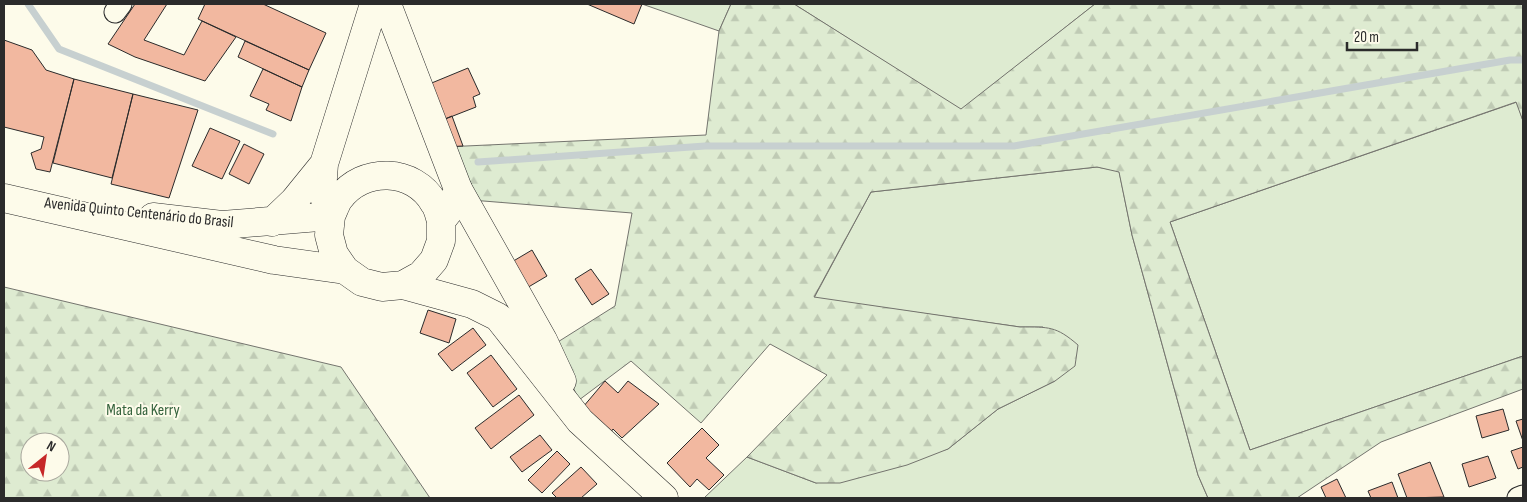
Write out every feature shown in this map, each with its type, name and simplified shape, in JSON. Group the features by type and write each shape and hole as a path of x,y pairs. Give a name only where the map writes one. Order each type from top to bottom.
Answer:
{"main road":[{"path":"331,216 322,191 324,164 374,4"},
{"path":"387,4 458,189 488,243"},
{"path":"272,222 294,201 324,164"},
{"path":"346,270 334,254 330,235 331,216 339,199 352,186 369,177 388,175 406,178 422,188 435,203 441,221 441,241 434,260 421,275 403,285"},
{"path":"441,221 452,207 458,189"},
{"name":"Avenida Quinto Centenário do Brasil","path":"13,200 222,225 331,216"},
{"name":"Avenida Quinto Centenário do Brasil","path":"13,200 274,260 346,270 362,282 382,287 403,285 472,304 498,318 580,421 664,498"},
{"name":"Avenida Quinto Centenário do Brasil","path":"441,221 458,225 488,243 543,340 580,421"}],"street":[{"path":"1518,498 1523,496"}],"green space":[{"path":"642,4 731,4 719,31"},
{"path":"731,4 794,4 961,109 1095,4 1523,4 1523,121 1516,102 1170,222 1250,450 1523,356 1523,389 1381,442 1297,498 1208,498 1198,475 1132,235 1119,172 1097,167 871,192 814,297 1020,327 1052,329 1064,334 1078,345 1075,366 1055,381 998,409 948,449 907,465 840,483 816,483 747,457 827,375 770,344 701,423 631,361 579,400 553,345 615,306 632,213 471,200 444,147 706,135 719,31"},
{"path":"794,4 1095,4 961,110"},
{"path":"1517,102 1523,121 1523,356 1250,450 1170,222"},
{"path":"1097,167 1119,171 1132,235 1198,475 1208,498 704,498 747,457 816,483 948,449 998,409 1055,381 1043,327 1020,327 814,298 871,192"},
{"name":"Mata da Kerry","path":"4,287 341,367 430,498 4,498"}],"building":[{"path":"135,4 167,4 144,40 184,55 202,21 236,37 205,81 135,57 108,44"},
{"path":"205,4 263,4 326,33 309,70 198,19"},
{"path":"587,4 642,4 634,24"},
{"path":"4,40 32,50 46,70 74,79 50,172 36,169 31,153 41,149 44,137 4,127"},
{"path":"245,41 309,70 302,87 238,57"},
{"path":"468,68 480,94 473,97 476,107 435,123 422,87"},
{"path":"263,69 302,87 291,121 266,110 269,104 250,96"},
{"path":"74,79 133,94 112,178 53,163"},
{"path":"133,94 198,110 169,198 111,184"},
{"path":"452,116 463,146 444,147 435,123"},
{"path":"210,128 240,141 222,179 192,166"},
{"path":"244,144 264,154 249,184 229,174"},
{"path":"532,250 547,276 520,292 505,266"},
{"path":"591,269 609,294 592,305 575,279"},
{"path":"428,310 456,319 449,343 420,333"},
{"path":"473,328 486,345 452,371 438,354"},
{"path":"491,355 517,389 493,407 467,373"},
{"path":"605,381 618,393 628,381 659,404 622,438 613,429 608,436 583,407"},
{"path":"519,395 534,415 491,449 475,428"},
{"path":"1503,409 1509,430 1482,438 1476,416"},
{"path":"1523,419 1523,441 1516,421"},
{"path":"702,428 719,445 706,458 724,475 709,490 697,479 690,487 667,463"},
{"path":"540,435 552,450 522,472 510,457"},
{"path":"1523,447 1523,467 1518,469 1511,451"},
{"path":"557,451 570,464 542,493 528,480"},
{"path":"1488,456 1496,478 1469,487 1462,464"},
{"path":"1430,462 1444,497 1407,498 1398,474"},
{"path":"581,467 597,484 581,498 557,498 552,493"},
{"path":"1337,479 1346,498 1326,498 1321,487"},
{"path":"1392,482 1398,498 1371,498 1368,491"}],"waterway":[{"path":"28,4 59,49 273,134"},
{"path":"478,162 705,146 1014,146 1510,60 1523,60"}]}
